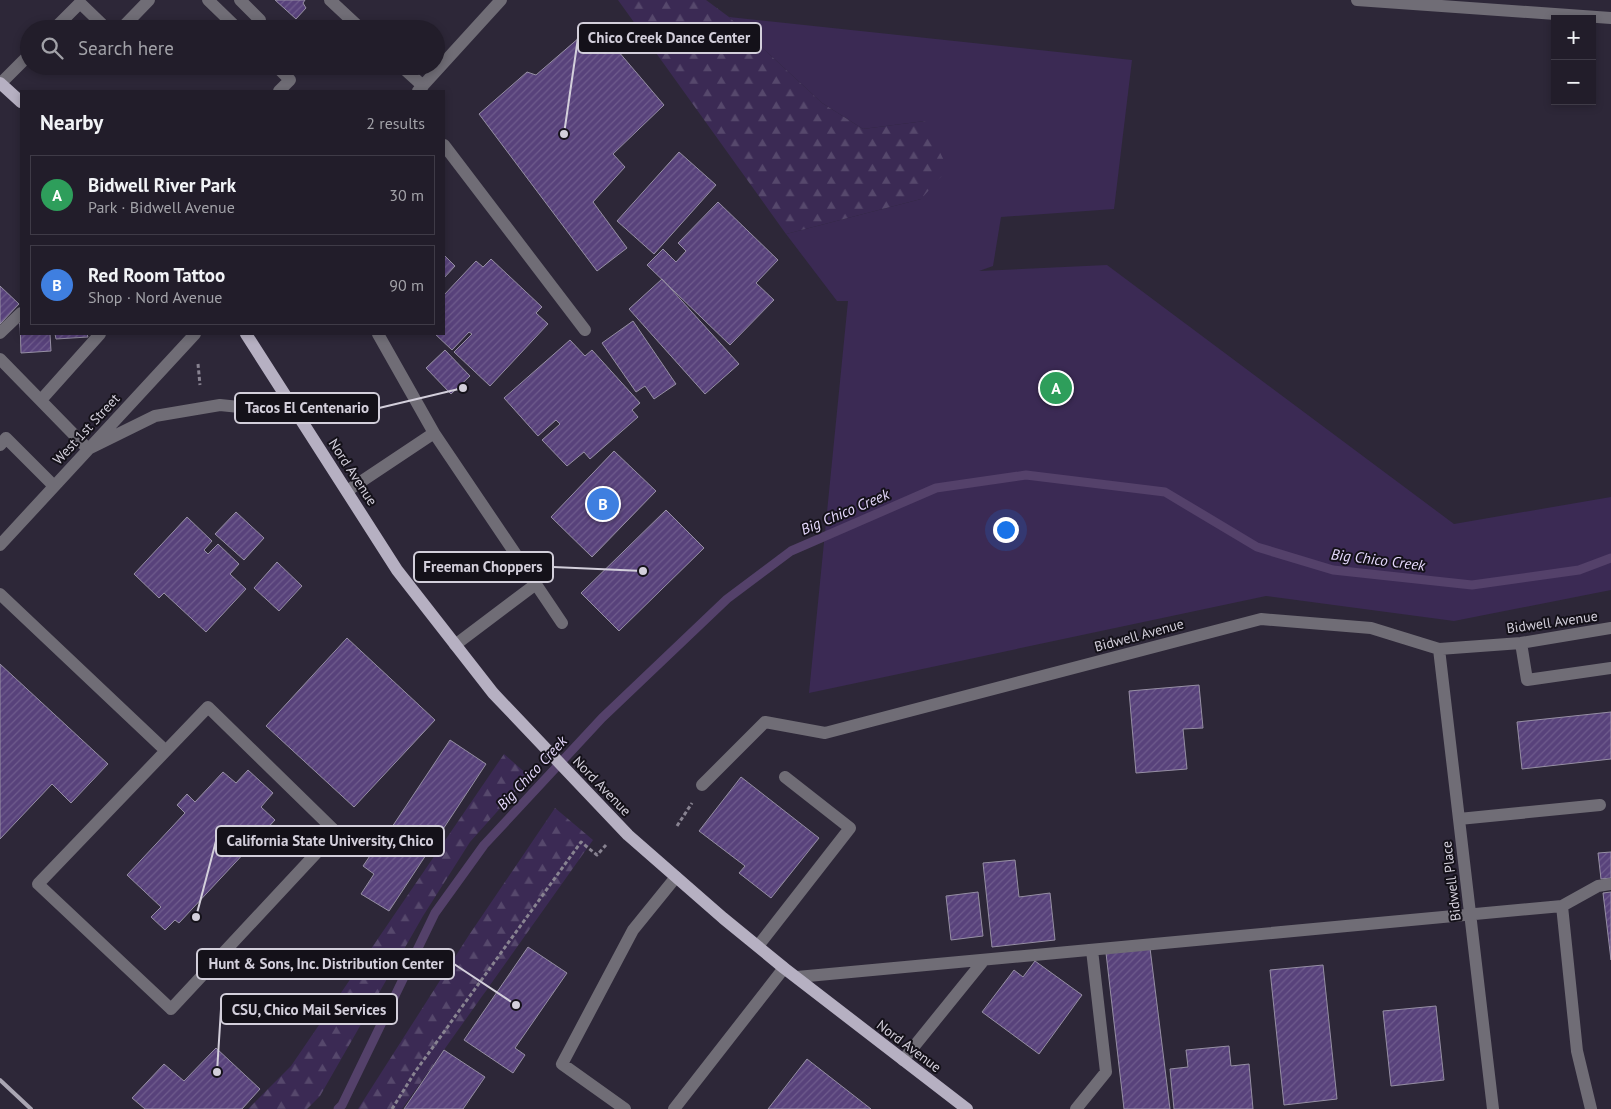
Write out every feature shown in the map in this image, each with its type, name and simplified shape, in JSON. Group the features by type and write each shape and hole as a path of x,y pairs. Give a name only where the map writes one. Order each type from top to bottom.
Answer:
{"main road":[{"path":"0,84 20,101"},
{"name":"Nord Avenue","path":"247,335 397,570 493,693 628,835 784,968 967,1109"}],"street":[{"path":"130,20 149,0"},
{"path":"208,0 229,20"},
{"path":"240,0 253,20"},
{"path":"330,0 351,20"},
{"path":"445,62 501,0"},
{"path":"1357,0 1611,18"},
{"path":"63,20 80,3 98,20"},
{"path":"0,84 20,63"},
{"path":"280,90 290,80 285,75"},
{"path":"408,75 420,89 433,75"},
{"path":"445,146 585,330"},
{"path":"0,333 20,314"},
{"path":"41,400 99,335"},
{"name":"West 1st Street","path":"0,544 193,335"},
{"path":"379,335 434,433 562,623"},
{"path":"0,359 88,449 154,416 220,405 296,412"},
{"path":"347,491 434,433"},
{"path":"2,439 54,486"},
{"path":"455,644 536,584"},
{"path":"0,594 166,752"},
{"name":"Bidwell Avenue","path":"702,784 765,722 825,733 1261,619 1371,628 1439,649 1521,643 1611,628"},
{"path":"1521,643 1527,680 1611,668"},
{"name":"Bidwell Place","path":"1439,649 1493,1109"},
{"path":"208,707 336,832 171,1009 38,884 166,752 208,707"},
{"path":"758,946 850,828 785,777"},
{"path":"1459,819 1600,805"},
{"path":"626,1109 562,1064 634,930 676,877"},
{"path":"797,978 1562,906 1598,886 1611,884"},
{"path":"1562,906 1577,1051 1591,1109"},
{"path":"1076,1109 1106,1072 1092,950"},
{"path":"903,1060 984,960"},
{"path":"674,1109 784,968"}],"path":[{"path":"197,356 201,395"},
{"path":"677,826 686,813"},
{"path":"392,1109 415,1072 581,842 597,855 612,838"}],"green space":[{"path":"618,0 706,0 729,17 822,103 863,129 925,121 948,169 921,199 786,234"},
{"path":"729,17 1132,60 1114,209 1001,217 993,266 979,271 1107,265 1454,524 1611,497 1611,590 1454,621 1266,596 809,693 848,301 837,301 786,234 921,199 925,121 863,129 822,103"},
{"path":"504,754 529,776 470,842 423,916 320,1096 307,1109 248,1109 291,1066"},
{"path":"555,808 593,840 402,1109 358,1109 469,935"}],"building":[{"path":"275,0 305,0 303,3 306,8 296,19"},
{"path":"595,24 664,105 613,154 625,167 593,202 627,248 597,271 479,114 527,72 536,75"},
{"path":"679,152 716,185 654,254 617,221"},
{"path":"718,202 778,260 756,283 774,300 730,345 647,265 663,249 676,262 686,251 678,243"},
{"path":"445,256 455,266 445,277"},
{"path":"491,259 542,307 536,313 548,324 490,386 454,352 472,334 469,332 452,350 436,335 445,335 445,294 476,261 483,267"},
{"path":"662,279 739,364 705,394 629,309"},
{"path":"0,286 19,304 0,324"},
{"path":"633,321 676,384 654,399 645,386 636,392 602,343"},
{"path":"20,335 50,335 51,351 21,353"},
{"path":"55,335 87,335 88,337 56,339"},
{"path":"570,340 585,356 592,350 640,403 632,410 638,417 590,459 584,452 567,466 542,440 560,424 556,420 538,436 504,398"},
{"path":"445,350 470,376 451,394 426,368"},
{"path":"614,451 656,491 592,557 551,517"},
{"path":"666,510 704,548 619,631 581,593"},
{"path":"236,512 264,538 244,560 215,534"},
{"path":"187,517 212,541 204,550 208,554 218,544 239,564 230,574 246,589 206,632 164,593 159,598 134,574"},
{"path":"277,562 302,586 279,611 254,588"},
{"path":"347,638 435,720 354,807 266,726"},
{"path":"0,664 108,764 71,803 52,784 0,839"},
{"path":"1199,685 1203,728 1183,729 1187,769 1136,773 1129,691"},
{"path":"1611,712 1611,759 1522,769 1517,722"},
{"path":"450,740 486,764 389,911 361,894 374,874 363,866 376,847 378,848"},
{"path":"248,770 273,793 261,807 275,820 179,923 175,920 165,930 151,917 161,907 127,875 185,813 177,805 187,794 195,802 223,772 236,783"},
{"path":"741,777 819,838 771,898 739,873 745,866 699,831"},
{"path":"1611,852 1611,878 1601,879 1598,853"},
{"path":"1015,860 1019,897 1050,893 1055,940 992,947 983,863"},
{"path":"978,892 983,936 951,940 946,896"},
{"path":"1611,892 1611,960 1603,893"},
{"path":"528,947 567,973 515,1048 525,1055 513,1073 464,1040"},
{"path":"1150,948 1170,1109 1124,1109 1106,953"},
{"path":"1035,961 1082,995 1039,1054 982,1012 1014,970 1023,977"},
{"path":"1323,965 1337,1099 1284,1105 1270,970"},
{"path":"1436,1006 1444,1080 1391,1086 1383,1011"},
{"path":"1229,1046 1231,1066 1249,1064 1253,1109 1174,1109 1170,1069 1188,1067 1186,1050"},
{"path":"216,1048 260,1089 242,1109 145,1109 132,1098 164,1064 184,1081"},
{"path":"444,1050 485,1077 463,1109 404,1109"},
{"path":"807,1059 871,1109 768,1109"}],"waterway":[{"name":"Big Chico Creek","path":"338,1109 342,1105 435,913 484,845 602,718 727,599 791,551 936,488 1026,475 1165,492 1257,547 1333,570 1472,585 1579,570 1611,558"}],"railway":[{"path":"0,1080 31,1109"}],"place":[{"name":"Chico Creek Dance Center","path":"564,134"},
{"name":"Tacos El Centenario","path":"463,388"},
{"name":"Bidwell River Park","path":"1056,388"},
{"name":"Red Room Tattoo","path":"603,504"},
{"name":"Freeman Choppers","path":"643,571"},
{"name":"California State University, Chico","path":"196,917"},
{"name":"Hunt & Sons, Inc. Distribution Center","path":"516,1005"},
{"name":"CSU, Chico Mail Services","path":"217,1072"}]}
